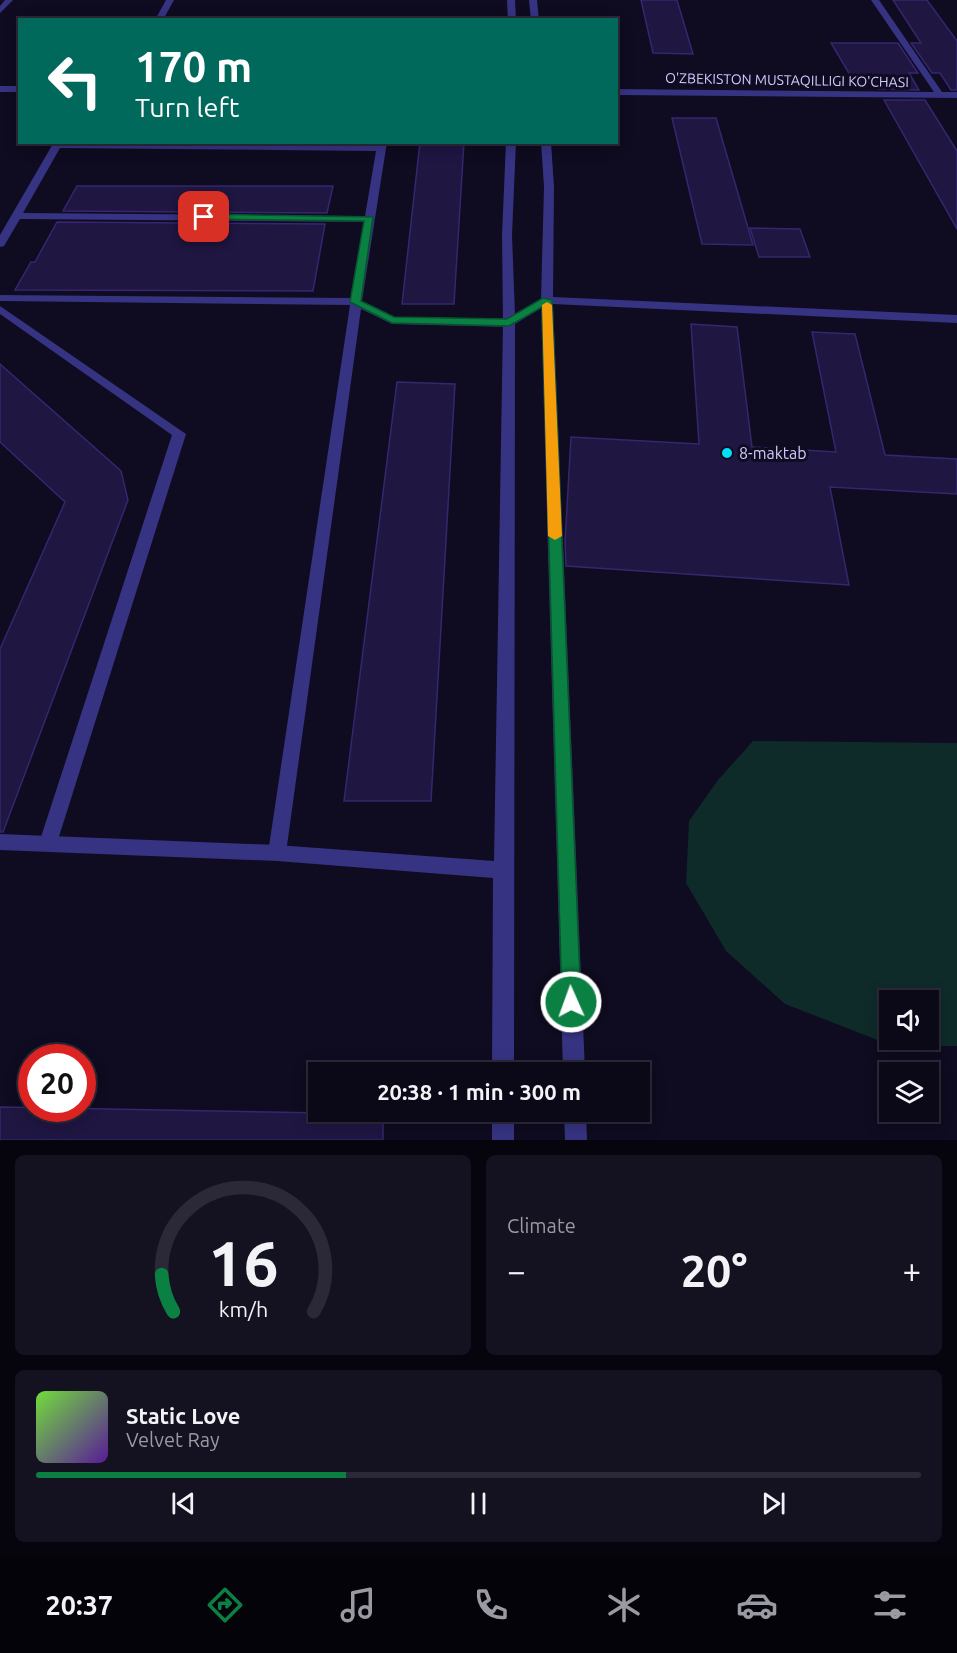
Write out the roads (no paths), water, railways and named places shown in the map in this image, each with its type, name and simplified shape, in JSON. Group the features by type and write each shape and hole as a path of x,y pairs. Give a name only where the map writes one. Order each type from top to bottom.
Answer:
{"street":[{"path":"0,11 9,0"},
{"path":"160,18 170,0"},
{"path":"511,0 512,18"},
{"path":"533,0 535,18"},
{"path":"875,0 940,95"},
{"path":"0,89 18,89"},
{"name":"O'ZBEKISTON MUSTAQILLIGI KO'CHASI","path":"618,92 957,95"},
{"path":"0,97 18,97"},
{"name":"O'ZBEKISTON MUSTAQILLIGI KO'CHASI","path":"618,102 957,103"},
{"path":"0,244 58,144 381,145 356,302 277,853"},
{"path":"503,1062 509,322 507,235 511,144"},
{"path":"546,144 549,187 547,300 574,1062"},
{"path":"15,216 370,219"},
{"path":"0,298 356,302 392,320 509,322 547,300 957,319"},
{"path":"0,309 179,434 48,843"},
{"path":"0,842 277,853 503,870"},
{"path":"503,1122 503,1140"},
{"path":"575,1122 576,1140"}],"place":[{"name":"8-maktab","path":"727,453"}]}
